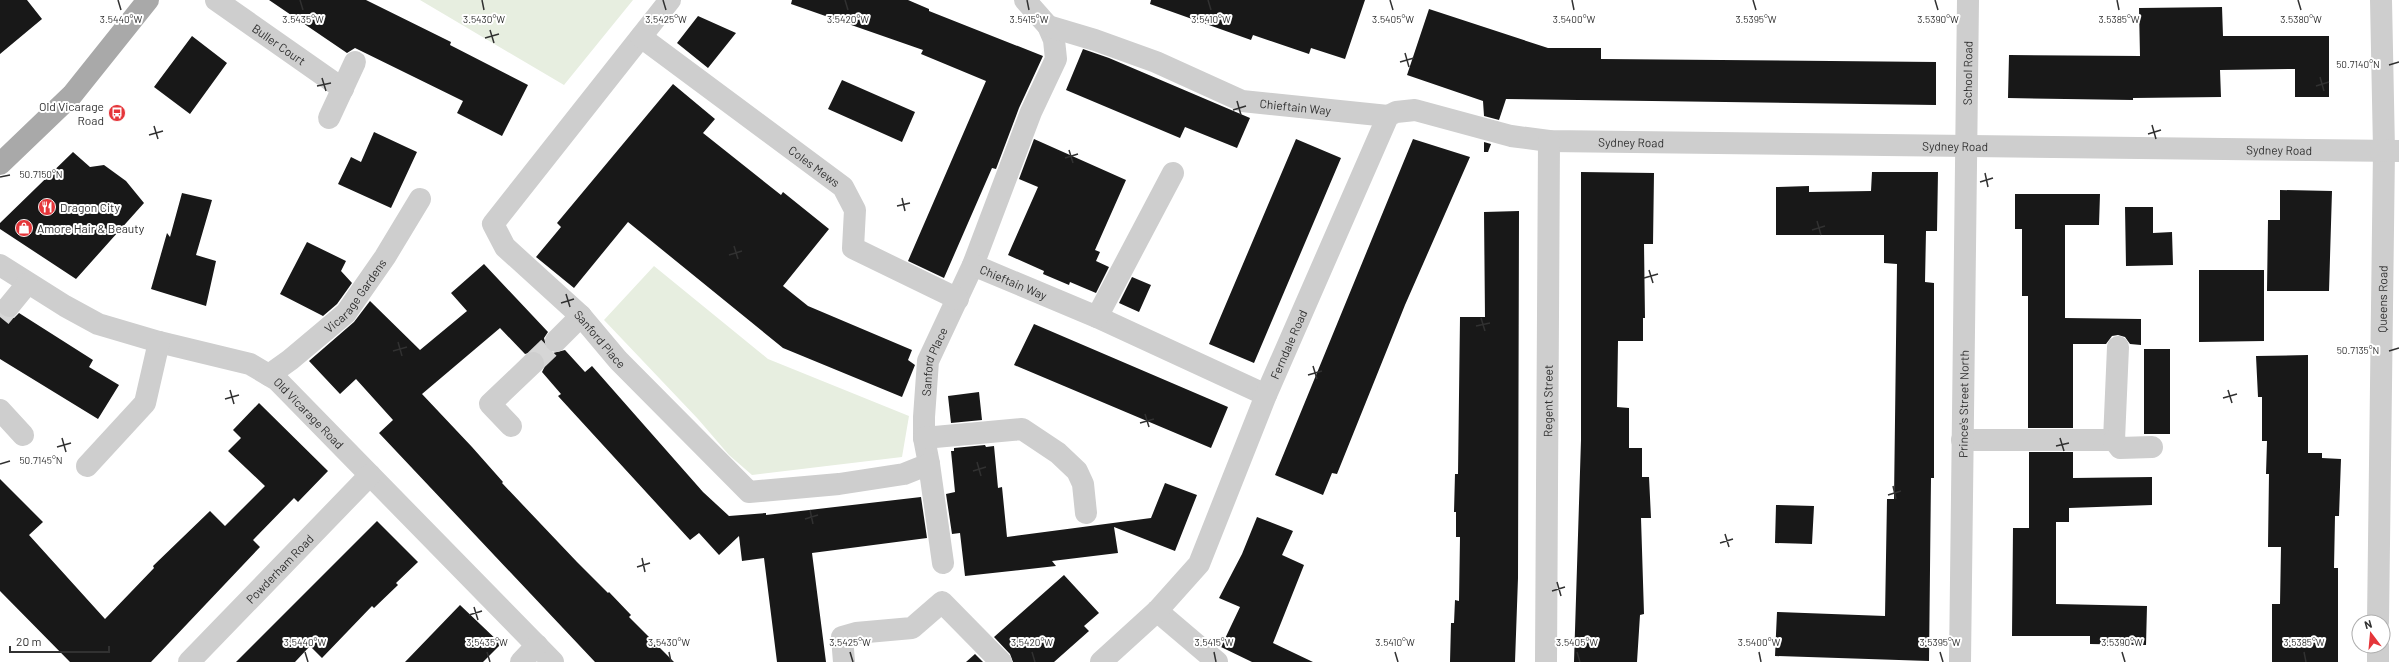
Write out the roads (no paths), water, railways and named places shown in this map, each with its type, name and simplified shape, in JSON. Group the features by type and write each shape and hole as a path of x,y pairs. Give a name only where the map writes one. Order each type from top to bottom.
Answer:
{"main road":[{"path":"0,164 72,95 148,0"}],"street":[{"name":"Buller Court","path":"216,0 343,89"},
{"name":"Sanford Place","path":"670,0 493,224 505,247 581,316 618,360 749,492 839,484 904,474 929,464"},
{"name":"Chieftain Way","path":"1025,0 1048,26 1054,40 1056,59 1031,112 972,265 1097,317 1266,394"},
{"name":"School Road","path":"1966,145 1968,0"},
{"name":"Queens Road","path":"2378,614 2391,150 2381,0"},
{"name":"Chieftain Way","path":"1048,26 1095,40 1149,60 1242,101 1388,116"},
{"name":"Coles Mews","path":"641,36 842,187 855,210 853,248 958,299"},
{"path":"329,118 355,62"},
{"name":"Sydney Road","path":"1388,116 1396,112 1415,110 1511,136 1549,141 2391,150"},
{"name":"Ferndale Road","path":"1101,662 1157,611 1199,564 1266,394 1388,116"},
{"name":"Regent Street","path":"1546,662 1549,141"},
{"name":"Prince's Street North","path":"1960,662 1966,145"},
{"path":"1097,317 1173,173"},
{"name":"Vicarage Gardens","path":"269,375 290,360 346,313 385,257 420,199"},
{"name":"Old Vicarage Road","path":"0,265 27,284 98,324 159,342 250,364 277,380 553,662"},
{"name":"Sanford Place","path":"943,563 924,438 928,361 958,299 972,265"},
{"path":"9,306 27,284"},
{"path":"556,341 581,316"},
{"path":"86,466 145,402 159,342"},
{"path":"2118,347 2114,440 2120,448 2152,447"},
{"path":"511,426 490,404 533,363"},
{"path":"0,410 24,435"},
{"path":"924,438 1022,429 1058,453 1077,471 1084,484 1086,513"},
{"path":"1962,440 2114,440"},
{"name":"Powderham Road","path":"189,662 370,475"},
{"path":"844,662 842,637 856,633 912,628 942,602 1001,662"},
{"path":"1157,611 1217,662"},
{"path":"522,662 537,645"}],"tunnel":[{"path":"0,317 9,306"},
{"path":"533,363 556,341"}],"place":[{"name":"Old Vicarage Road","path":"117,113"},
{"name":"Dragon City","path":"47,207"},
{"name":"Amore Hair & Beauty","path":"24,228"}]}
